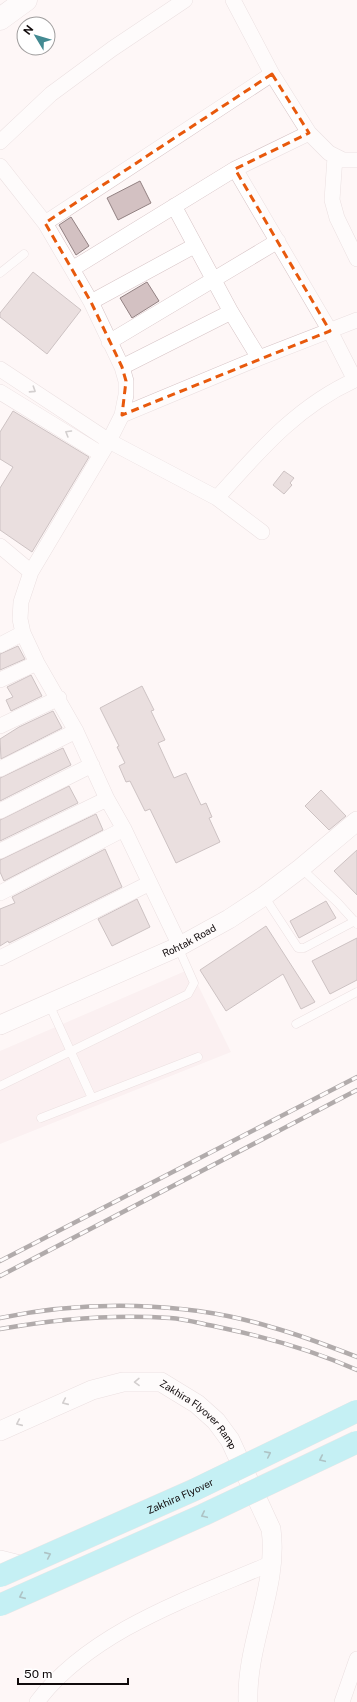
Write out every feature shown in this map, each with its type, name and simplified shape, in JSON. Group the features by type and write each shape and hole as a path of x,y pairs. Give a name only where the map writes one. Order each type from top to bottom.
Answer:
{"main road":[{"path":"0,20 26,0"},
{"name":"Zakhira Flyover","path":"0,1576 194,1490 357,1411"},
{"path":"0,1605 203,1515 357,1442"}],"street":[{"path":"0,142 51,94 112,49 185,0"},
{"path":"233,0 272,74 309,133 324,149 335,157 343,160 357,160"},
{"path":"45,223 272,74"},
{"path":"72,269 235,169 309,133"},
{"path":"335,157 332,200 337,218 357,259"},
{"path":"0,166 45,223 72,269 91,302 108,342 122,368 126,381 122,415 105,447 31,572 21,602 20,619 24,633 37,663 59,698 76,731 107,799 150,882 179,946"},
{"path":"217,498 265,444 288,422 313,403 356,380 330,331 235,169"},
{"path":"174,206 213,280 259,358"},
{"path":"108,342 278,242"},
{"path":"91,302 194,246"},
{"path":"122,368 231,312"},
{"path":"122,415 259,358 357,320"},
{"path":"0,369 105,447"},
{"path":"0,392 105,447 217,498 262,532"},
{"path":"0,546 31,572"},
{"path":"0,645 24,633"},
{"path":"0,680 37,663"},
{"path":"0,726 59,698"},
{"path":"0,770 76,731"},
{"path":"0,811 92,765"},
{"path":"0,851 107,799"},
{"name":"Rohtak Road","path":"0,1026 179,946 229,919 264,896 301,868 357,820"},
{"path":"0,894 124,830"},
{"path":"0,958 150,882"},
{"name":"Zakhira Flyover Ramp","path":"0,1431 92,1390 123,1382 161,1382 197,1404 216,1420 230,1440 271,1529 273,1543 272,1563 250,1660 248,1702"},
{"path":"0,1560 24,1566"},
{"path":"37,1702 43,1694 74,1664 127,1627 155,1612 272,1563"},
{"path":"342,1702 357,1659"}],"lane":[{"path":"0,273 24,254"},
{"path":"264,896 298,948 304,948 356,923 301,868"},
{"path":"0,1086 188,994 194,983 179,946"},
{"path":"296,1024 357,992"},
{"path":"49,1004 92,1098"},
{"path":"41,1118 198,1057"}],"highlighted area":[{"path":"272,74 309,133 235,169 330,331 122,415 126,381 122,367 91,302 45,223"}],"shaded area":[{"path":"190,969 231,1052 0,1144 0,1051"}],"building":[{"path":"140,181 151,203 118,220 107,198"},
{"path":"71,217 89,246 76,255 59,225"},
{"path":"33,272 81,310 47,354 0,317 0,313"},
{"path":"147,282 159,301 132,318 120,298"},
{"path":"13,411 89,457 32,552 0,530 0,488 13,467 0,459 0,432"},
{"path":"284,471 294,478 290,483 292,485 284,494 273,485"},
{"path":"18,646 25,659 0,670 0,654"},
{"path":"31,675 42,696 11,711 6,700 13,697 7,687"},
{"path":"142,686 154,710 151,711 165,740 158,743 174,778 186,773 201,805 206,803 212,817 209,818 220,842 176,863 150,809 145,811 130,781 126,782 119,766 125,763 117,747 119,746 100,708"},
{"path":"53,711 62,728 1,759 0,739 19,727"},
{"path":"63,748 71,765 0,801 0,778"},
{"path":"69,786 78,803 0,841 0,820"},
{"path":"321,790 346,816 329,830 305,806"},
{"path":"96,814 103,830 4,881 0,872 0,860"},
{"path":"105,849 122,887 9,943 8,941 0,946 0,909 15,903 12,897"},
{"path":"357,850 357,895 334,871"},
{"path":"137,899 150,927 112,946 98,919"},
{"path":"326,901 336,918 299,938 290,921"},
{"path":"266,926 315,1002 301,1009 283,974 226,1011 200,970"},
{"path":"357,938 357,980 330,994 312,961"}],"railway":[{"path":"0,1261 357,1077"},
{"path":"0,1276 357,1090"},
{"path":"0,1318 33,1312 101,1306 171,1308 239,1318 293,1334 357,1357"},
{"path":"0,1329 42,1322 85,1318 149,1317 188,1320 306,1350 357,1370"}]}
